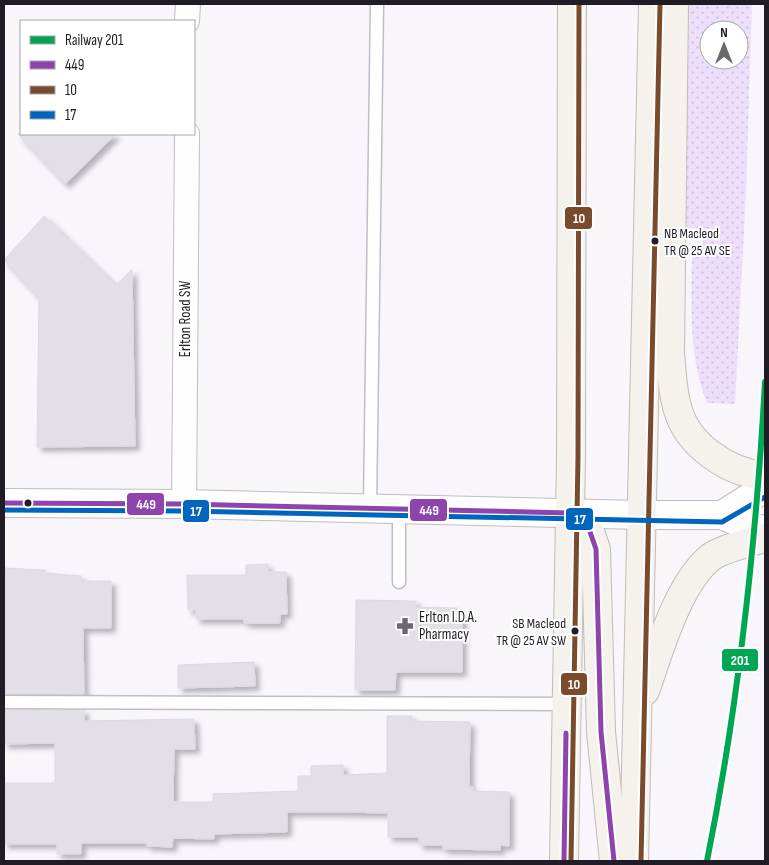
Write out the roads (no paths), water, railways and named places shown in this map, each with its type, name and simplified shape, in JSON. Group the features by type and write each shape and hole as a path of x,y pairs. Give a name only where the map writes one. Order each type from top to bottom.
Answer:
{"main road":[{"path":"564,861 570,513 572,4"},
{"path":"634,861 640,516 653,4"},
{"path":"674,4 670,353 678,410 688,432 702,448 734,468 765,475"},
{"path":"570,513 589,529 596,549 601,732 614,861"},
{"path":"637,716 664,636 694,574 712,556 765,538"}],"street":[{"path":"188,4 188,20"},
{"name":"Erlton Road SW","path":"184,504 187,135"},
{"path":"722,516 765,488"},
{"path":"4,503 370,507 640,516 722,516 756,530 765,530"}],"lane":[{"path":"370,507 378,4"},
{"path":"399,508 399,582"},
{"path":"4,702 566,704"}],"rail line":[{"name":"201","path":"707,861 728,742 745,622 757,502 765,382"}],"place":[{"name":"NB Macleod TR @ 25 AV SE","path":"655,241"},
{"name":"Erlton I.D.A. Pharmacy","path":"405,626"},
{"name":"SB Macleod TR @ 25 AV SW","path":"575,631"}]}
